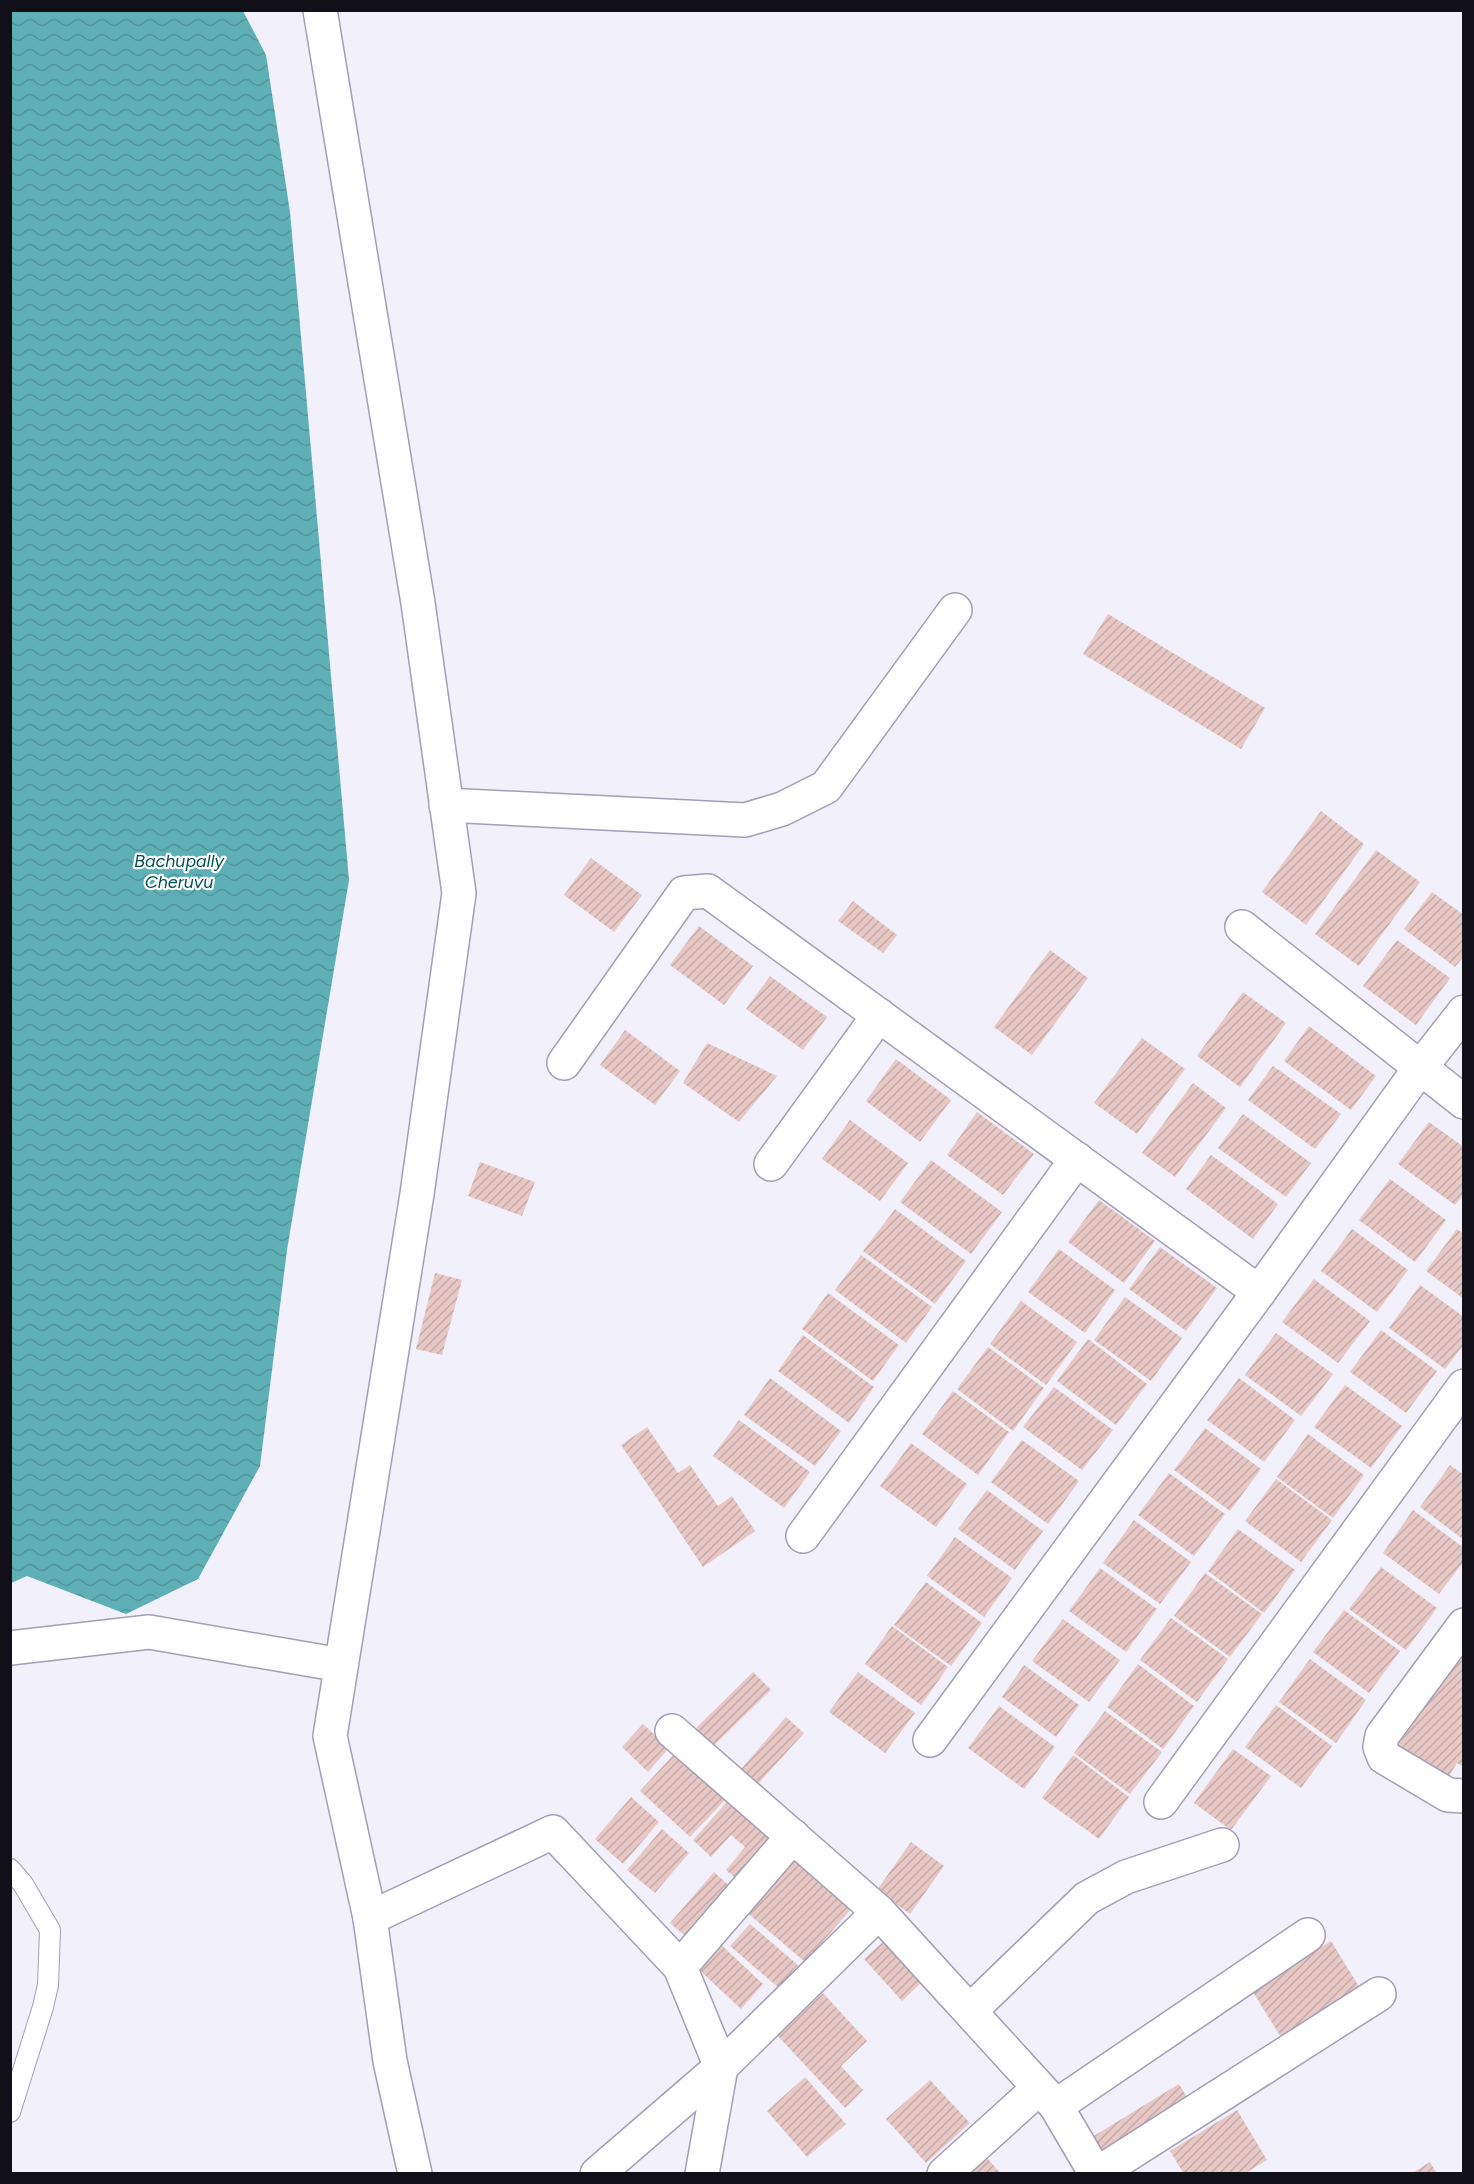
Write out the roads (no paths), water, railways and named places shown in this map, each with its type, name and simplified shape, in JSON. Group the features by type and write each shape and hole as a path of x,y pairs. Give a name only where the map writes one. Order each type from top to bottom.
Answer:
{"street":[{"path":"320,10 418,603 459,893 415,1206 330,1736 370,1918 390,2061 415,2174"},
{"path":"447,805 745,820 782,808 826,787 955,610"},
{"path":"564,1063 684,893 708,891 1259,1292"},
{"path":"1242,927 1464,1102"},
{"path":"930,1740 1259,1292 1420,1068 1464,1012"},
{"path":"771,1164 879,1015"},
{"path":"803,1536 1077,1159"},
{"path":"1161,1802 1464,1386"},
{"path":"1464,1625 1382,1736 1380,1747 1384,1757 1448,1795 1464,1796"},
{"path":"10,1648 149,1632 341,1665"},
{"path":"672,1731 879,1912 1047,2097 1096,2174 1379,1994"},
{"path":"370,1918 553,1832 680,1967 721,2067 702,2174"},
{"path":"680,1967 793,1836"},
{"path":"970,2011 1087,1898 1126,1877 1222,1845"},
{"path":"597,2174 721,2067 879,1912"},
{"path":"944,2174 1047,2097 1308,1935"}],"lane":[{"path":"10,1869 29,1893 50,1930 48,1985 44,2007 10,2112"}],"water":[{"name":"Bachupally Cheruvu","path":"11,10 243,11 266,55 290,212 349,880 287,1250 260,1466 198,1579 126,1614 27,1576 11,1583"}]}
